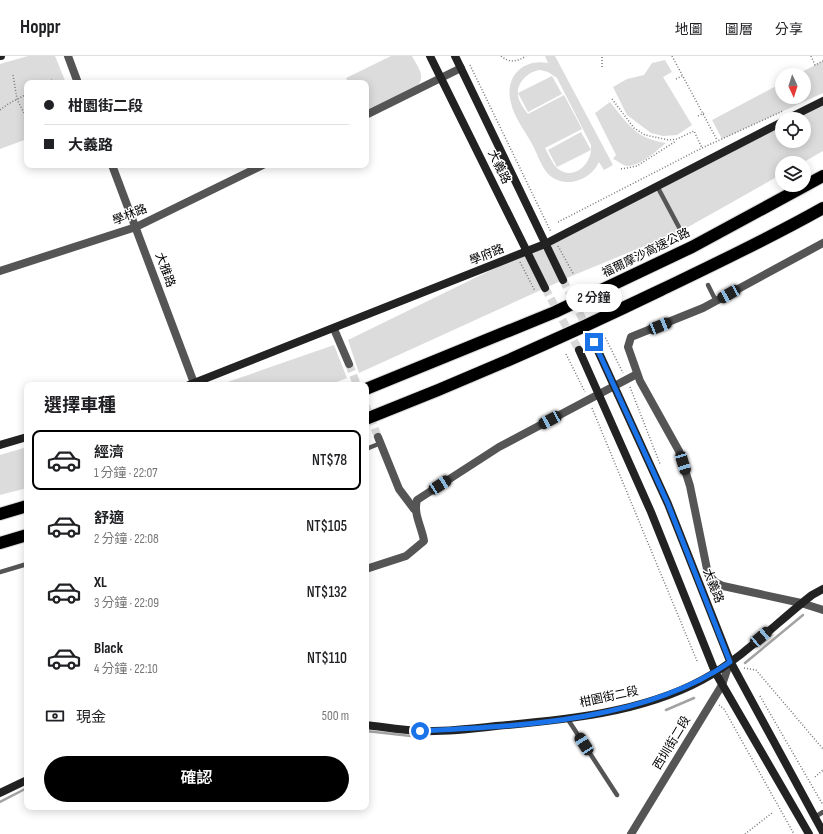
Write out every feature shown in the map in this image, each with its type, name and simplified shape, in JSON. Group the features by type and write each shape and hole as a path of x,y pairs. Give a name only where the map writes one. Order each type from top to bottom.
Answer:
{"highway":[{"name":"福爾摩沙高速公路","path":"369,389 555,312 692,246 823,176"},
{"path":"369,418 443,389 562,337 700,271 823,208"},
{"path":"0,514 24,507"},
{"path":"0,543 24,536"}],"street":[{"path":"68,56 77,80"},
{"name":"大義路","path":"430,56 545,288"},
{"name":"大義路","path":"455,56 545,244 564,280"},
{"path":"369,114 461,68"},
{"path":"800,112 823,100"},
{"name":"學府路","path":"197,382 527,252 775,126"},
{"name":"大雅路","path":"113,168 136,227 191,382"},
{"name":"學林路","path":"0,271 136,227 257,168"},
{"path":"823,243 703,308 631,337 628,347 637,374 679,451 690,486 708,574 715,582 723,586 801,603 823,610"},
{"path":"334,329 349,364"},
{"name":"大義路","path":"594,342 668,504 730,662 823,832"},
{"path":"579,350 651,512 722,685 809,834"},
{"path":"414,509 417,500 493,452 637,374"},
{"path":"0,445 24,438"},
{"path":"369,568 406,556 424,541 414,509 399,489 380,440"},
{"name":"柑園街二段","path":"369,725 420,731 500,726 610,711 645,702 678,691 716,672 801,603 823,589"},
{"name":"西圳街二段","path":"631,834 722,685 730,662"},
{"path":"0,793 24,781"}],"lane":[{"path":"657,186 680,231"},
{"path":"708,285 716,301"},
{"path":"369,447 380,440"},
{"path":"0,572 24,565"},
{"path":"567,718 617,795"},
{"path":"815,817 823,812"}],"path":[{"path":"501,56 506,60 514,62 526,56"},
{"path":"602,56 602,67"},
{"path":"672,56 718,141"},
{"path":"811,56 816,65 823,61"},
{"path":"468,63 574,275"},
{"path":"13,75 17,99 24,113"},
{"path":"676,79 682,76"},
{"path":"0,110 24,96"},
{"path":"612,99 624,118 639,132 656,138 677,139"},
{"path":"558,222 702,148 787,109"},
{"path":"698,116 704,113"},
{"path":"621,169 637,166 677,139 694,131 702,148"},
{"path":"517,256 535,290"},
{"path":"566,354 589,400 698,661"},
{"path":"744,668 756,670 823,748"},
{"path":"757,692 823,805"},
{"path":"724,709 794,834"},
{"path":"815,777 823,770"},
{"path":"745,834 772,813"}],"shaded area":[{"path":"28,56 55,56 65,80 24,80 24,140 0,149 0,64"},
{"path":"391,56 412,56 421,75 420,83 417,86 369,110 369,80 347,80 346,78"},
{"path":"545,56 555,56 613,165 604,170 599,162 590,174 577,181 562,181 555,179 548,174 512,108 510,85 518,71 531,63 548,63","holes":["540,70 548,72 557,78 591,145 590,156 584,166 574,172 563,172 555,166 545,148 582,129 564,95 528,114 518,97 519,85 524,78 532,72"]},
{"path":"665,60 672,72 663,77 692,125 677,135 663,136 651,133 627,115 613,87 627,79 644,75 652,63"},
{"path":"823,61 823,93 811,98 811,68 810,68"},
{"path":"552,76 562,94 528,112 518,93"},
{"path":"775,87 775,104 799,104 781,112 775,112 775,115 722,139 712,120"},
{"path":"823,101 823,151 811,158 811,156 775,156 775,178 681,231 574,275 359,373 348,340 536,248 775,126 775,148 811,148 811,112 801,112"},
{"path":"610,102 628,124 640,134 655,141 666,143 638,164 627,166 613,159 616,155 595,113"},
{"path":"581,132 591,150 557,167 548,150"},
{"path":"334,345 347,378 337,382 228,382"},
{"path":"24,448 24,489 0,495 0,455"}],"waterway":[{"path":"745,663 803,615"},
{"path":"666,710 694,698"},
{"path":"369,731 420,737"},
{"path":"0,802 24,790"}],"tunnel":[{"path":"563,280 594,342"},
{"path":"545,288 579,350"},
{"path":"349,364 356,382"},
{"path":"369,414 378,437"}],"route":[{"path":"420,731 523,724 610,711 645,702 678,691 702,680 730,662 668,504 594,342"}]}
